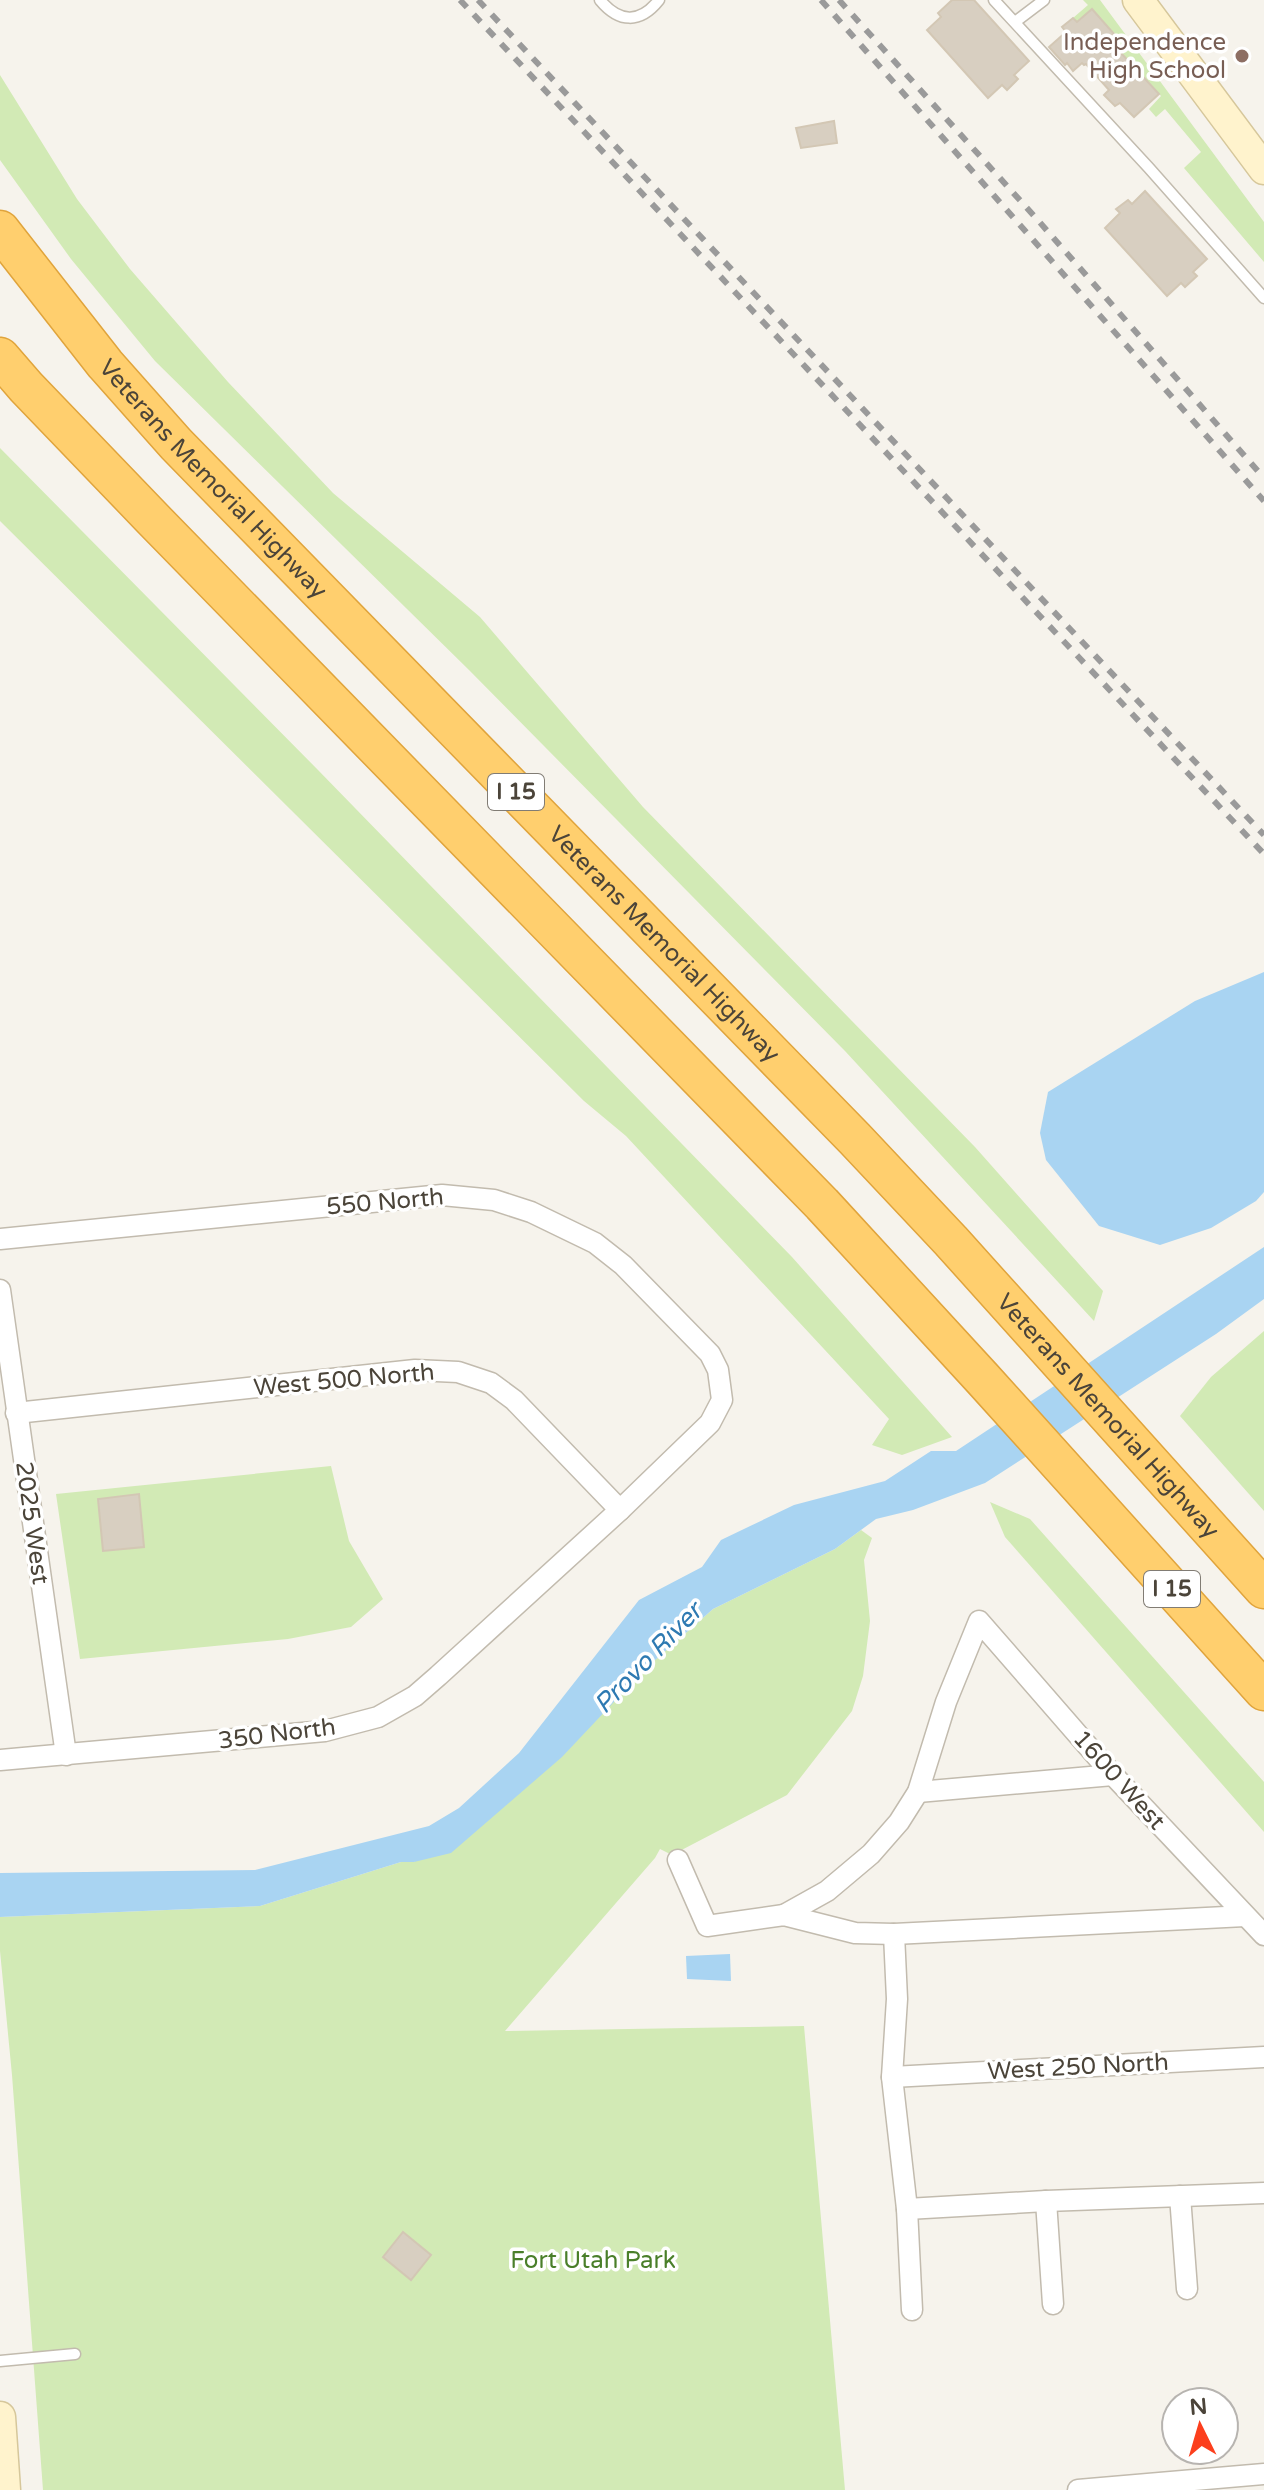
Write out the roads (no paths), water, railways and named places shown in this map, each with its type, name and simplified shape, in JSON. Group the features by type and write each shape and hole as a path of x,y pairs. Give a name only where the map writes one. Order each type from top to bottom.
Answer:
{"highway":[{"name":"Veterans Memorial Highway","path":"0,230 96,354 167,434 855,1139 1264,1589"},
{"name":"I 15","path":"0,357 151,517 822,1204 1264,1691"}],"street":[{"path":"1138,0 1264,169"},
{"name":"550 North","path":"0,1239 442,1195 494,1200 531,1212 595,1243 623,1265 710,1354 718,1370 722,1400 710,1423 620,1510"},
{"name":"2025 West","path":"0,1290 66,1755"},
{"name":"West 500 North","path":"16,1413 415,1370 458,1372 491,1383 514,1400 620,1510"},
{"name":"350 North","path":"0,1760 325,1731 378,1717 415,1696 620,1510"},
{"name":"1600 West","path":"918,1792 946,1702 979,1621 1113,1775 1264,1935"},
{"path":"678,1860 707,1926 784,1915 827,1891 871,1854 899,1822 918,1792 1113,1775"},
{"path":"784,1915 855,1933 894,1934 1245,1916"},
{"path":"894,1934 897,1999 892,2077 907,2209 912,2310"},
{"name":"West 250 North","path":"892,2077 1264,2057"},
{"path":"907,2209 1264,2193"},
{"path":"1180,2196 1187,2289"},
{"path":"1046,2201 1053,2304"},
{"path":"0,2417 5,2490"},
{"path":"1078,2490 1264,2474"}],"lane":[{"path":"600,0 611,14 623,18 650,12 659,0"},
{"path":"994,0 1264,298"},
{"path":"1015,22 1044,0"},
{"path":"0,2361 75,2354"}],"water":[{"path":"1264,972 1264,1192 1256,1201 1211,1228 1160,1245 1099,1226 1046,1160 1040,1133 1048,1092 1195,1001"},
{"name":"Provo River","path":"1264,1247 1264,1299 1216,1334 985,1483 913,1510 876,1519 835,1549 713,1609 645,1669 562,1757 451,1853 401,1862 260,1906 0,1917 0,1873 255,1870 429,1826 459,1808 519,1753 639,1600 702,1567 721,1540 794,1505 885,1481 931,1451 956,1451"},
{"path":"730,1954 731,1981 687,1979 686,1956"}],"railway":[{"path":"460,0 1264,854"},
{"path":"478,0 1264,835"},
{"path":"821,0 1264,501"},
{"path":"839,0 1264,478"}],"place":[{"name":"Independence High School","path":"1242,56"}],"park label":[{"name":"Fort Utah Park","path":"593,2260"}]}
